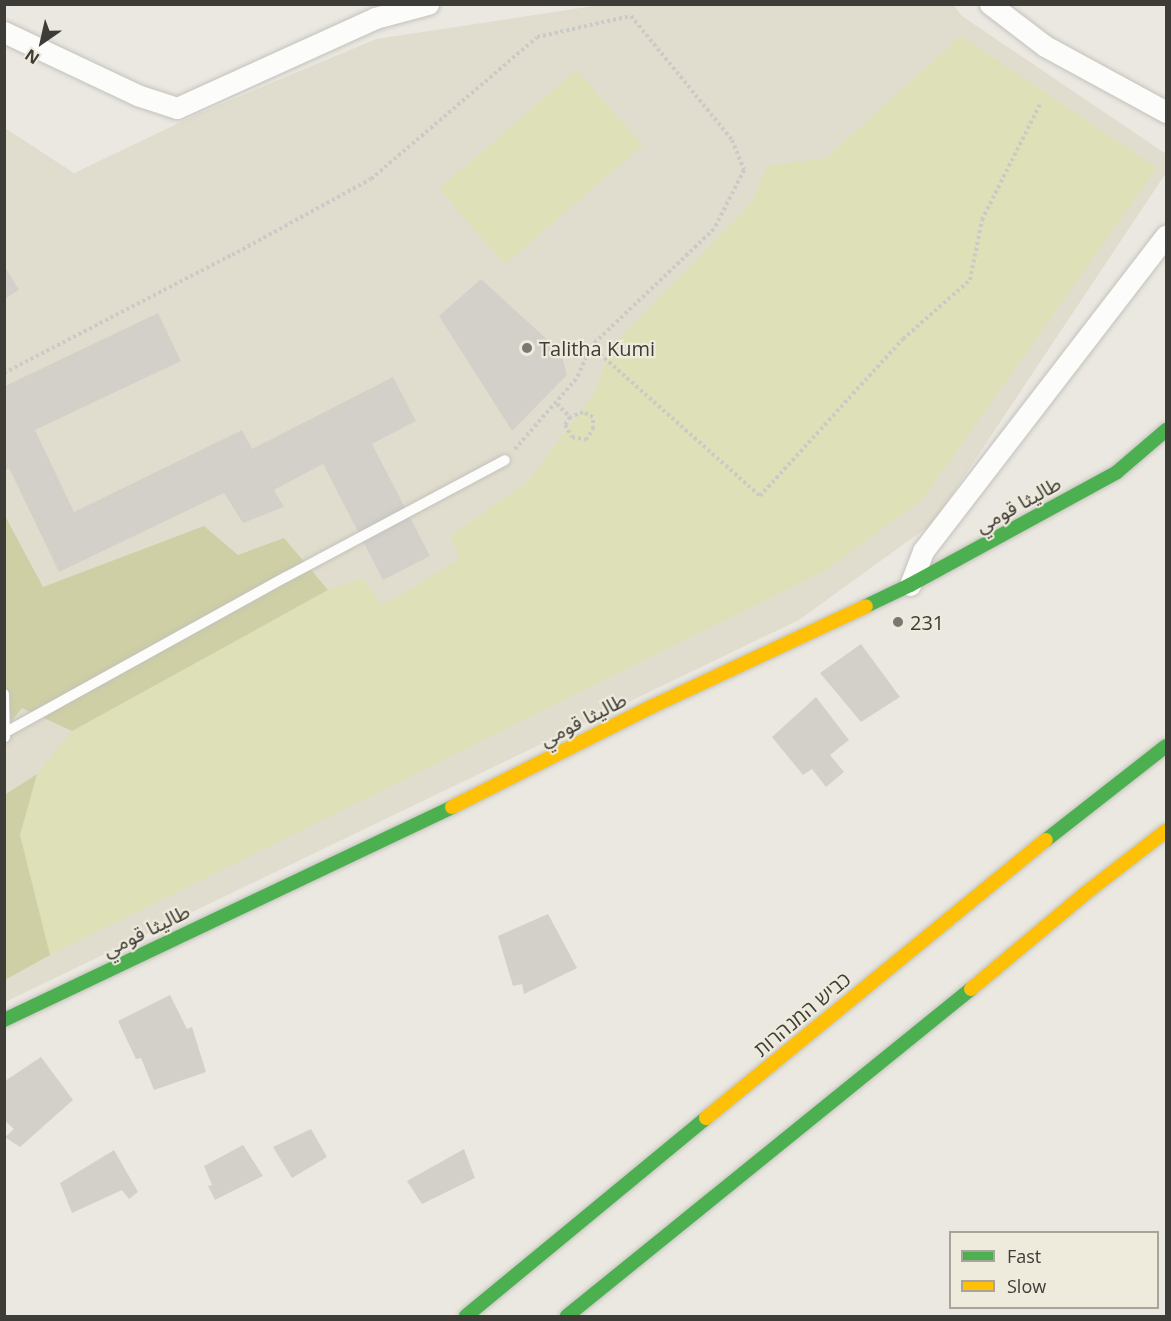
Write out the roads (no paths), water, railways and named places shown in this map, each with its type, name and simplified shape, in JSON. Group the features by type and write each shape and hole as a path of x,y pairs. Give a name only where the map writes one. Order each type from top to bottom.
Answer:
{"main road":[{"name":"طاليثا قومي","path":"4,1020 469,799 653,705 909,585 1117,472 1167,430"},
{"name":"כביש המנהרות","path":"466,1317 1013,865 1167,746"},
{"path":"567,1317 885,1061 1087,892 1167,831"}],"street":[{"path":"4,32 136,95 177,108 375,18 428,4"},
{"path":"990,4 1045,46 1167,112"},
{"path":"909,585 923,551 1167,236"}],"lane":[{"path":"4,694 5,734 286,577 505,460"}],"place":[{"name":"Talitha Kumi","path":"527,348"},
{"name":"231","path":"898,622"}]}
